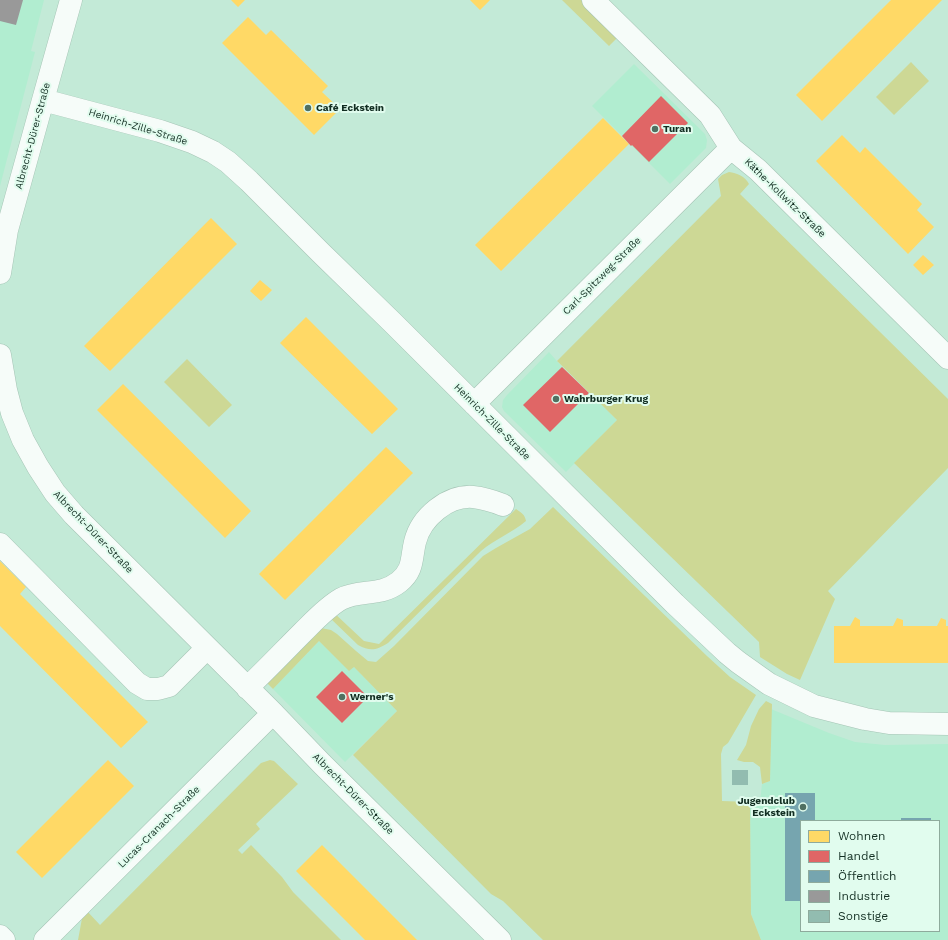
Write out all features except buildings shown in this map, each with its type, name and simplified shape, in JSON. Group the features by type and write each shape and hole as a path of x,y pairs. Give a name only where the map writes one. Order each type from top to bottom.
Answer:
{"street":[{"name":"Albrecht-Dürer-Straße","path":"0,273 7,230 72,0"},
{"name":"Käthe-Kollwitz-Straße","path":"598,2 710,115 731,148 758,170 948,358"},
{"name":"Heinrich-Zille-Straße","path":"43,100 160,131 192,142 213,152 228,162 249,181 659,588 738,662 769,684 814,706 865,719 889,723 948,724"},
{"name":"Carl-Spitzweg-Straße","path":"474,404 731,148"},
{"name":"Albrecht-Dürer-Straße","path":"1,368 12,413 23,440 55,493 74,515 500,940"},
{"path":"247,688 331,605 352,595 386,589 394,586 404,578 412,565 415,541 420,528 429,516 440,507 458,498 473,497 490,500 503,505"},
{"path":"0,544 137,683 147,689 158,689 169,686 207,648"},
{"name":"Lucas-Cranach-Straße","path":"45,940 273,713"},
{"path":"0,936 4,940"}],"shaded area":[{"path":"0,0 44,0 31,51 35,52 0,186"},
{"path":"562,0 581,0 618,37 609,46"},
{"path":"911,62 929,81 894,115 876,97"},
{"path":"634,64 705,134 707,140 706,148 670,184 592,106"},
{"path":"729,172 740,175 749,184 740,194 948,399 948,468 828,591 835,599 800,680 787,674 760,657 759,642 574,463 617,420 557,361 721,196 718,179 722,175"},
{"path":"549,352 562,367 617,420 566,472 504,411 502,407 503,400 507,395"},
{"path":"187,359 232,405 209,427 164,382"},
{"path":"553,507 707,656 730,677 756,695 728,743 723,747 721,754 722,801 750,802 751,914 761,940 543,940 503,901 491,894 353,755 397,711 354,667 349,671 319,641 273,689 265,681 321,628 331,630 368,661 376,662 394,646 483,556 530,529"},
{"path":"516,509 523,514 526,521 481,551 388,643 373,649 366,649 358,645 328,616 332,611 364,641 379,644"},
{"path":"319,641 349,670 354,667 397,711 345,762 273,689"},
{"path":"766,701 772,704 770,781 762,784 760,767 753,762 737,760 746,745 751,726 759,709"},
{"path":"771,709 855,742 885,745 948,744 948,940 761,940 751,914 750,802 760,802 762,784 770,781"},
{"path":"270,760 274,761 298,784 256,824 260,829 238,850 242,854 251,845 282,877 293,892 341,940 78,940 83,913 86,910 100,925 261,763"}],"place":[{"name":"Café Eckstein","path":"308,108"},
{"name":"Turan","path":"655,129"},
{"name":"Wahrburger Krug","path":"556,399"},
{"name":"Werner's","path":"342,697"},
{"name":"Jugendclub Eckstein","path":"803,807"}]}
